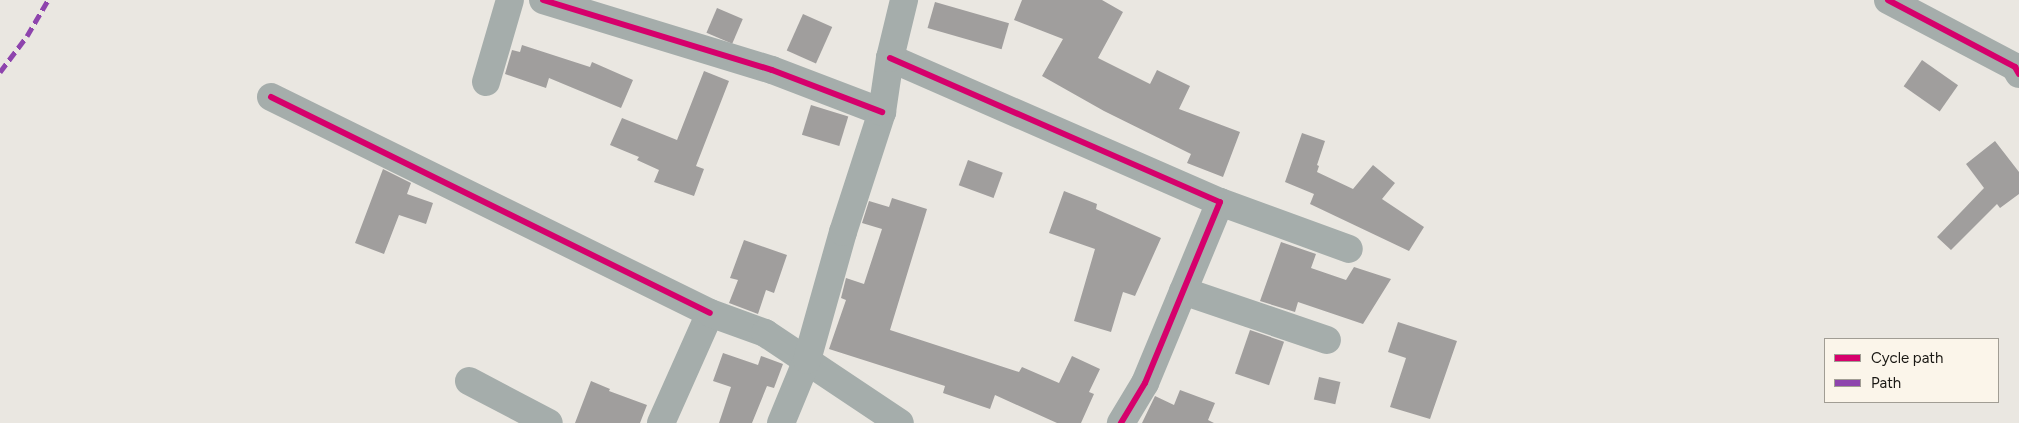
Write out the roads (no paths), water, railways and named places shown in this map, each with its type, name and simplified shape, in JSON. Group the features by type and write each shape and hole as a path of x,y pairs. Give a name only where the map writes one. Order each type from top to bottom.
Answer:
{"street":[{"path":"486,82 510,0"},
{"path":"543,0 772,70 882,112"},
{"path":"781,423 807,360 843,232 882,112 890,58 904,0"},
{"path":"1888,0 2018,65"},
{"path":"890,58 1220,202 1349,249"},
{"path":"271,97 710,312 765,334 900,423"},
{"path":"1121,423 1145,383 1220,202"},
{"path":"1183,291 1327,340"},
{"path":"661,423 710,312"},
{"path":"469,381 549,423"}]}
